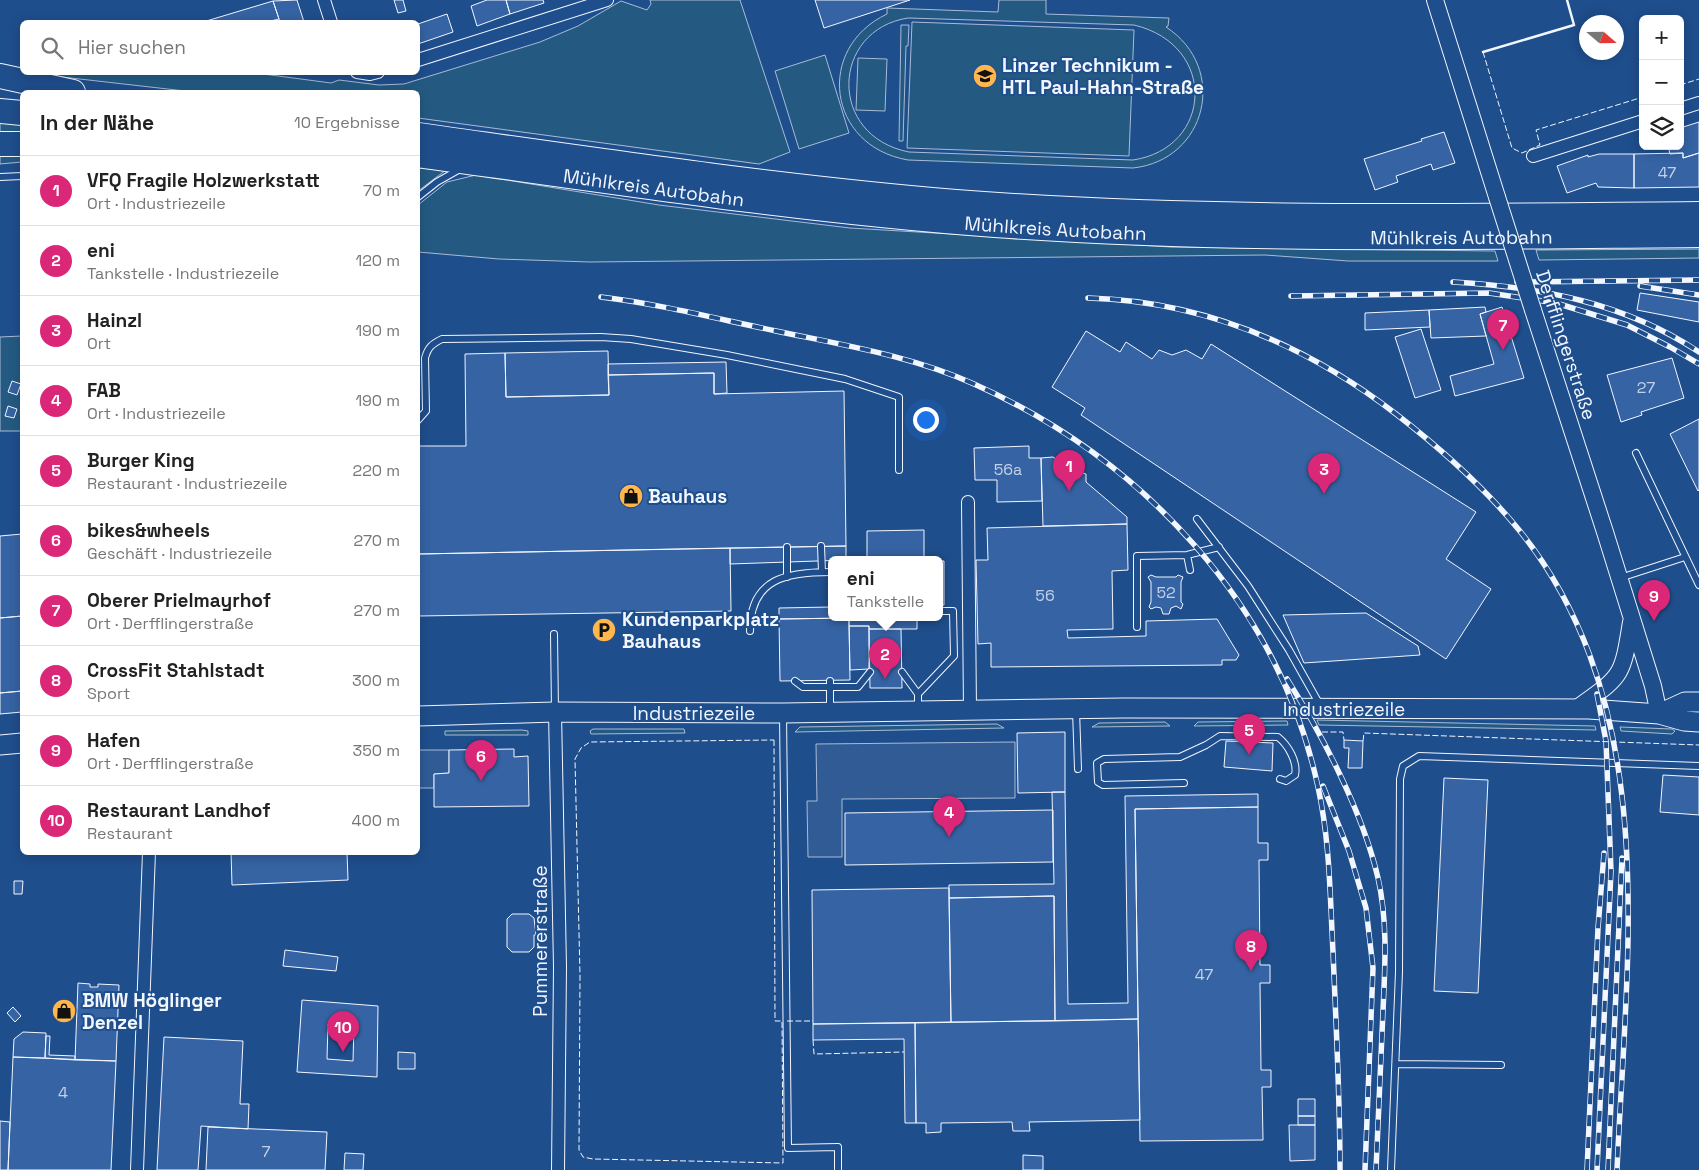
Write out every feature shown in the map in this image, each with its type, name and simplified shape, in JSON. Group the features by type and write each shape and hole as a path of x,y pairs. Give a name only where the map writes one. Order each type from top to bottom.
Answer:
{"highway":[{"path":"0,76 64,90"},
{"path":"0,92 20,93"},
{"path":"0,111 20,113"},
{"name":"Mühlkreis Autobahn","path":"420,135 824,190 1094,210 1288,216 1699,214"},
{"path":"0,144 20,144"},
{"name":"Mühlkreis Autobahn","path":"420,155 786,205 879,216 999,225 1180,234 1294,237 1699,235"}],"main road":[{"name":"Industriezeile","path":"420,716 555,712 830,712 918,702 970,710 1322,708 1576,710 1658,714 1684,722 1699,722"},
{"name":"Industriezeile","path":"1658,714 1685,702 1699,702"},
{"path":"0,745 20,743"}],"street":[{"path":"324,0 330,20"},
{"path":"420,59 607,0"},
{"name":"Derfflingerstraße","path":"1435,0 1619,578 1652,686 1658,714"},
{"path":"1684,108 1699,103"},
{"path":"1533,156 1639,122"},
{"path":"968,502 970,710"},
{"name":"Derfflingerstraße","path":"1576,710 1620,674 1625,657 1631,617"},
{"name":"Pummererstraße","path":"555,712 560,967 558,1170"},
{"path":"137,1170 149,855"}],"lane":[{"path":"420,196 449,175 479,163"},
{"path":"0,177 20,176"},
{"path":"420,418 426,411 426,351 431,344 442,339 601,337 631,339 727,354 835,377 899,397 899,470"},
{"path":"1636,453 1699,585"},
{"path":"1196,519 1248,586 1290,650 1322,708"},
{"path":"821,546 822,572"},
{"path":"786,547 787,577"},
{"path":"1137,627 1137,556 1187,555 1219,547"},
{"path":"1187,555 1190,570"},
{"path":"1619,578 1686,557"},
{"path":"750,631 752,605 759,593 769,584 787,577 828,572"},
{"path":"902,672 918,702 954,656 953,611 943,611"},
{"path":"554,634 555,712"},
{"path":"795,681 803,687 830,684 858,686 870,672"},
{"path":"830,684 830,712"},
{"path":"1076,708 1078,769"},
{"path":"783,713 788,1148 838,1147 838,1170"},
{"path":"1184,782 1103,785 1098,782 1097,763 1104,759 1180,757 1220,736 1278,737 1289,750 1296,770 1295,775 1286,781 1280,780"},
{"path":"1391,1170 1399,972 1398,862 1400,780 1403,766 1419,756 1699,766"},
{"path":"1396,1064 1501,1065"}],"shaded area":[{"path":"650,0 740,0 790,152 759,164 420,118 420,90 176,90 45,75 271,75 331,83 339,80 379,85 404,84 540,42 578,26 621,1 647,10 651,4"},
{"path":"999,0 1046,0 1046,14 1169,18 1168,26 1166,27 1186,45 1198,65 1203,88 1201,110 1193,131 1178,148 1158,161 1133,168 908,160 881,151 860,136 847,117 840,94 841,71 849,49 864,29 887,14 887,8 998,12","holes":["908,18 1134,25 1161,36 1181,53 1192,73 1195,96 1191,117 1179,137 1159,152 1133,160 909,152 882,142 863,126 852,106 849,84 853,61 864,42 883,27"]},
{"path":"912,22 1134,30 1129,156 907,148"},
{"path":"901,25 909,25 908,46 906,46 903,141 899,141"},
{"path":"825,55 849,133 799,149 775,71"},
{"path":"858,58 887,59 885,111 856,110"},
{"path":"0,118 20,120 20,135 0,136"},
{"path":"0,152 20,152 20,162 0,164"},
{"path":"420,168 446,170 420,190"},
{"path":"476,175 659,205 850,228 1171,247 1495,251 1498,261 1348,261 1265,255 590,262 499,259 420,252 420,203 447,182"},
{"path":"1699,249 1699,258 1539,260 1536,250"},
{"path":"20,336 20,431 0,431 0,337"},
{"path":"1317,720 1595,726 1596,730 1319,725"},
{"path":"1287,721 1288,725 1194,726 1198,722"},
{"path":"1165,722 1170,726 1092,727 1099,723"},
{"path":"997,724 1004,728 795,732 800,727"},
{"path":"1620,727 1672,729 1675,731 1672,734 1621,731"},
{"path":"593,729 684,729 685,733 591,734 590,731"},
{"path":"445,731 528,731 528,735 445,735"},
{"path":"1015,742 1015,798 842,799 842,857 808,857 807,801 817,801 816,744"},
{"path":"420,750 449,750 449,773 434,774 434,788 420,788"}],"building":[{"path":"297,0 303,20 279,20 273,1"},
{"path":"394,0 403,0 406,11 398,13"},
{"path":"487,0 506,0 510,14 477,26 471,6"},
{"path":"506,0 543,0 544,3 510,14"},
{"path":"815,0 910,0 824,28"},
{"path":"273,1 279,19 275,20 210,20"},
{"path":"447,14 453,32 420,43 420,23"},
{"path":"1699,122 1699,153 1683,158 1683,153 1670,154 1669,150 1684,150 1684,127"},
{"path":"1444,132 1455,163 1433,170 1431,164 1396,176 1398,182 1375,190 1364,159"},
{"path":"1683,153 1683,158 1699,153 1699,187 1634,188 1634,154"},
{"path":"1599,154 1634,154 1634,188 1598,187 1596,183 1567,193 1557,166 1588,155 1588,157"},
{"path":"1640,293 1699,302 1699,322 1637,310"},
{"path":"1485,307 1486,312 1480,314 1486,336 1431,338 1429,310"},
{"path":"1502,307 1524,378 1455,396 1450,376 1494,364 1480,314"},
{"path":"1429,310 1430,327 1365,330 1365,313"},
{"path":"1421,329 1441,390 1415,398 1395,337"},
{"path":"1086,331 1120,352 1126,342 1152,359 1159,350 1172,355 1186,350 1202,359 1211,344 1476,512 1446,559 1491,589 1446,659 1081,415 1085,408 1052,387"},
{"path":"608,351 609,395 506,397 505,353"},
{"name":"Bauhaus","path":"505,353 506,397 609,395 608,375 714,373 714,394 844,391 846,546 420,554 420,446 466,446 465,354"},
{"path":"1672,358 1684,398 1641,412 1642,415 1621,422 1607,375"},
{"path":"726,362 727,393 714,394 714,373 608,375 608,364"},
{"path":"12,381 20,384 17,395 8,392"},
{"path":"8,406 17,409 14,418 5,416"},
{"path":"1699,419 1699,490 1698,491 1670,434"},
{"path":"1029,446 1029,458 1041,458 1042,501 997,502 997,480 975,480 974,448"},
{"path":"1053,457 1065,465 1065,470 1074,470 1086,474 1086,482 1127,517 1127,524 1043,526 1041,458"},
{"path":"1127,524 1128,570 1112,571 1113,629 1067,630 1068,638 1146,636 1146,621 1217,619 1239,655 1236,660 1222,660 1222,665 991,667 991,643 978,644 976,560 988,560 987,528"},
{"path":"924,530 924,556 867,556 867,531"},
{"path":"20,534 20,616 0,618 0,536"},
{"path":"846,546 846,556 828,556 828,561 730,564 730,548"},
{"path":"730,548 731,611 420,616 420,554"},
{"path":"943,561 944,561 943,605"},
{"path":"1151,575 1156,577 1176,577 1178,575 1183,577 1181,582 1181,602 1183,604 1181,609 1176,606 1171,608 1169,614 1163,614 1161,608 1151,609 1149,607 1151,602 1151,582 1148,577"},
{"path":"828,607 828,618 779,619 779,608"},
{"path":"1366,613 1418,646 1420,655 1304,663 1283,615"},
{"path":"20,616 20,691 0,693 0,618"},
{"path":"828,618 828,621 849,621 850,680 780,681 779,619"},
{"path":"849,621 917,621 917,629 869,629 869,626 849,626"},
{"path":"849,626 869,626 869,669 850,670"},
{"path":"869,629 901,629 902,688 870,688"},
{"path":"20,691 20,712 0,714 0,693"},
{"path":"1065,732 1065,792 1018,793 1017,733"},
{"path":"1344,740 1363,741 1362,768 1348,768 1349,748 1344,748"},
{"path":"1226,741 1273,743 1272,771 1224,767"},
{"path":"514,749 514,757 528,756 529,806 434,807 434,774 449,773 449,750"},
{"path":"1663,775 1699,777 1699,815 1660,812"},
{"path":"1444,778 1488,780 1478,993 1434,991"},
{"path":"1052,792 1065,792 1068,1004 1128,1003 1125,796 1258,794 1258,807 1135,809 1138,1019 1055,1021 1054,896 949,898 949,885 1054,884"},
{"path":"1258,807 1258,843 1268,843 1268,860 1259,860 1260,965 1270,965 1270,983 1260,983 1261,1070 1271,1070 1271,1087 1262,1087 1263,1140 1140,1141 1135,809"},
{"path":"1053,810 1053,862 845,865 845,813"},
{"path":"231,855 347,855 348,880 232,885"},
{"path":"14,881 23,881 22,894 14,894"},
{"path":"949,888 951,1022 813,1024 812,890"},
{"path":"1054,896 1055,1021 951,1022 949,898"},
{"path":"512,914 529,914 534,918 536,935 534,935 534,947 529,952 512,952 507,947 507,919"},
{"path":"285,950 338,957 336,971 283,966"},
{"path":"78,983 90,984 90,987 98,987 98,984 119,985 116,1061 75,1060"},
{"path":"302,1000 378,1006 377,1077 297,1072","holes":["328,1024 354,1025 353,1061 327,1059"]},
{"path":"13,1007 21,1016 15,1022 7,1013"},
{"path":"1138,1019 1140,1120 1029,1122 1030,1131 1013,1131 1012,1122 941,1123 941,1132 926,1133 926,1123 916,1123 915,1023"},
{"path":"915,1023 916,1123 905,1123 904,1039 813,1040 813,1024"},
{"path":"23,1032 46,1033 45,1058 13,1057 14,1039"},
{"path":"46,1036 50,1036 49,1055 75,1056 75,1060 45,1058"},
{"path":"164,1037 243,1041 240,1104 249,1104 248,1129 201,1126 198,1170 157,1170"},
{"path":"398,1052 415,1053 415,1069 398,1069"},
{"path":"13,1057 116,1061 111,1170 8,1170"},
{"path":"1298,1099 1315,1099 1315,1116 1298,1116"},
{"path":"1298,1116 1315,1116 1315,1125 1298,1125"},
{"path":"0,1121 10,1122 8,1170 0,1170"},
{"path":"1289,1125 1315,1125 1315,1160 1290,1161"},
{"path":"208,1127 327,1132 325,1170 206,1170"},
{"path":"345,1153 364,1154 363,1170 344,1170"},
{"path":"1023,1155 1043,1156 1043,1170 1023,1170"}],"railway":[{"path":"1517,282 1699,280"},
{"path":"1453,282 1518,288 1581,300 1642,321 1671,335 1699,352"},
{"path":"1640,286 1699,295"},
{"path":"1291,296 1489,293 1556,303 1627,325 1699,364"},
{"path":"601,297 667,308 877,352 926,366 974,384 1035,415 1093,453 1146,496 1194,545 1236,599 1271,657 1299,720 1318,787 1325,828 1330,890 1338,1061 1340,1170"},
{"path":"1088,298 1130,301 1172,308 1212,318 1251,331 1289,348 1326,367 1362,389 1429,440 1491,499 1519,530 1565,600 1597,676 1616,755 1626,838 1628,922 1626,1006 1617,1170"},
{"path":"1287,679 1328,750 1340,775 1363,828 1378,878 1385,928 1385,961 1376,1170"},
{"path":"1597,694 1606,741 1611,871 1597,1170"},
{"path":"1323,786 1349,851 1366,908 1373,968 1365,1170"},
{"path":"1587,1170 1598,928 1604,853"},
{"path":"1608,1170 1622,858"}],"fence":[{"path":"1483,52 1512,148 1522,153 1540,145 1536,130 1639,98"},
{"path":"1684,84 1699,79"},
{"path":"1322,732 1343,732 1344,740"},
{"path":"1363,741 1364,733 1699,745"},
{"path":"774,740 775,1021 782,1021 783,1163 593,1159 583,1157 579,1150 580,976 575,759 581,748 590,742 774,740"},
{"path":"787,1021 813,1021"},
{"path":"813,1040 814,1054 904,1052"}],"wall":[{"path":"1483,52 1574,25 1567,0"}],"place":[{"name":"Linzer Technikum - HTL Paul-Hahn-Straße","path":"985,76"},
{"name":"Oberer Prielmayrhof","path":"1503,350"},
{"name":"VFQ Fragile Holzwerkstatt","path":"1069,491"},
{"name":"Hainzl","path":"1324,494"},
{"name":"Bauhaus","path":"631,496"},
{"name":"Hafen","path":"1654,621"},
{"name":"Kundenparkplatz Bauhaus","path":"604,630"},
{"name":"eni","path":"885,679"},
{"name":"Burger King","path":"1249,755"},
{"name":"bikes&wheels","path":"481,781"},
{"name":"FAB","path":"949,837"},
{"name":"CrossFit Stahlstadt","path":"1251,971"},
{"name":"BMW Höglinger Denzel","path":"64,1011"},
{"name":"Restaurant Landhof","path":"343,1052"}]}
